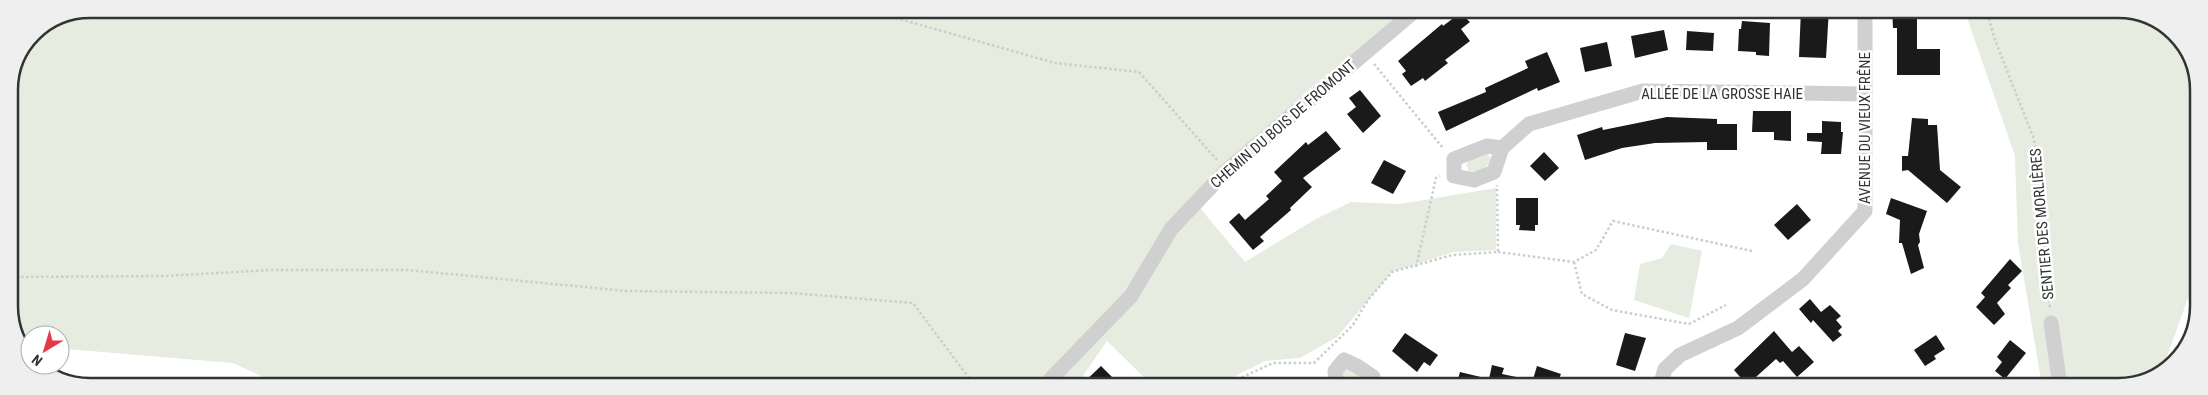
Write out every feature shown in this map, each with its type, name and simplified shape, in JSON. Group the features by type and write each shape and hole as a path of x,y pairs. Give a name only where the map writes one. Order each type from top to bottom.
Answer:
{"street":[{"name":"CHEMIN DU BOIS DE FROMONT","path":"1052,378 1131,296 1171,229 1226,171 1408,17"},
{"name":"AVENUE DU VIEUX FRÊNE","path":"1662,378 1665,369 1680,355 1738,328 1803,279 1865,211 1865,17"},
{"name":"ALLÉE DE LA GROSSE HAIE","path":"1502,148 1529,124 1643,91 1865,94"},
{"path":"1487,146 1502,148 1494,172 1474,180 1454,176 1454,164 1487,146"},
{"path":"2051,323 2059,378"},
{"path":"1336,378 1335,370 1344,360 1357,366 1373,378"}],"path":[{"path":"895,17 1055,63 1139,72 1226,171"},
{"name":"SENTIER DES MORLIÈRES","path":"1988,17 1995,40 2034,139 2051,323"},
{"path":"1365,53 1454,164 1436,178 1416,267"},
{"path":"1494,172 1498,189 1498,252"},
{"path":"1242,378 1273,363 1314,363 1353,325 1368,300 1392,272 1416,267 1452,255 1498,252 1574,262 1596,250 1613,221 1752,251"},
{"path":"1574,262 1582,294 1612,310 1689,324 1726,305"},
{"path":"17,277 165,276 272,270 408,270 626,291 792,293 913,303 969,378"}],"shaded area":[{"path":"90,17 1399,17 1307,91 1195,202 1245,262 1314,220 1351,202 1400,204 1496,188 1496,250 1453,252 1392,272 1337,337 1300,358 1265,361 1231,378 1145,378 1107,341 1082,378 266,378 233,363 70,349 70,325 21,325 17,306 17,90 19,75 30,49 49,30 62,23"},
{"path":"1967,17 2128,18 2159,30 2176,46 2187,66 2190,90 2190,293 2166,360 2159,365 2146,372 2118,378 2041,378 2018,243 2015,156"},
{"path":"1488,153 1491,161 1487,166 1479,171 1469,172 1466,165 1472,157"},
{"path":"1671,244 1702,251 1689,318 1634,300 1640,264 1662,258"},
{"path":"1344,370 1351,370 1363,377 1363,378 1342,378"}],"building":[{"path":"1455,17 1464,17 1470,22 1461,29 1470,41 1445,60 1448,63 1425,81 1423,78 1411,86 1402,74 1406,71 1398,61 1442,24 1443,26"},
{"path":"1801,17 1829,17 1826,58 1799,57"},
{"path":"1892,17 1917,17 1917,49 1940,49 1940,75 1897,75 1897,28 1893,28"},
{"path":"1742,21 1770,23 1769,56 1756,55 1756,52 1738,51 1739,29 1741,29"},
{"path":"1664,30 1668,50 1635,58 1631,36"},
{"path":"1687,31 1714,33 1713,51 1686,50"},
{"path":"1607,42 1612,66 1585,72 1580,48"},
{"path":"1547,52 1560,82 1538,91 1537,88 1446,131 1438,112 1486,92 1485,88 1528,68 1525,61"},
{"path":"1360,90 1381,116 1363,133 1347,114 1356,107 1349,98"},
{"path":"1753,111 1791,111 1791,141 1774,140 1774,132 1752,132"},
{"path":"1667,117 1717,119 1717,124 1737,124 1737,150 1707,150 1707,142 1655,143 1622,148 1585,160 1577,135 1602,127 1603,130"},
{"path":"1912,118 1928,119 1928,125 1937,125 1940,170 1961,187 1947,203 1908,170 1902,171 1902,156 1908,156"},
{"path":"1822,121 1841,122 1841,132 1843,132 1841,154 1821,154 1822,142 1807,141 1807,133 1822,133"},
{"path":"1326,131 1341,149 1303,178 1312,187 1290,208 1291,210 1260,237 1264,241 1253,250 1229,222 1239,213 1245,220 1269,199 1266,196 1282,181 1274,172 1306,142 1308,145"},
{"path":"1544,152 1559,168 1545,181 1530,166"},
{"path":"1384,160 1406,171 1393,194 1371,183"},
{"path":"1516,198 1538,198 1538,225 1535,225 1535,231 1519,230 1520,225 1516,225"},
{"path":"1891,198 1927,211 1919,234 1920,242 1918,245 1924,268 1911,274 1902,243 1899,243 1900,220 1886,214"},
{"path":"1797,204 1811,220 1788,240 1774,225"},
{"path":"2010,259 2022,271 2008,285 2011,288 1997,303 2005,314 1994,325 1976,307 1985,297 1981,293"},
{"path":"1810,299 1821,312 1830,305 1841,316 1836,320 1842,327 1838,331 1842,335 1833,342 1813,320 1811,323 1799,309"},
{"path":"1774,331 1792,352 1799,346 1814,362 1797,377 1783,361 1780,363 1776,359 1755,378 1741,378 1734,370"},
{"path":"1405,333 1438,355 1430,366 1424,362 1417,372 1392,351"},
{"path":"1625,333 1646,338 1635,371 1616,365"},
{"path":"1936,335 1945,349 1934,356 1936,359 1925,366 1914,350"},
{"path":"2010,340 2026,353 2006,378 1995,371 2002,362 1997,357"},
{"path":"1492,365 1504,368 1502,374 1521,378 1489,378"},
{"path":"1101,366 1113,378 1088,378"},
{"path":"1537,366 1561,374 1559,378 1533,378"},
{"path":"1460,372 1485,378 1458,378"}]}
